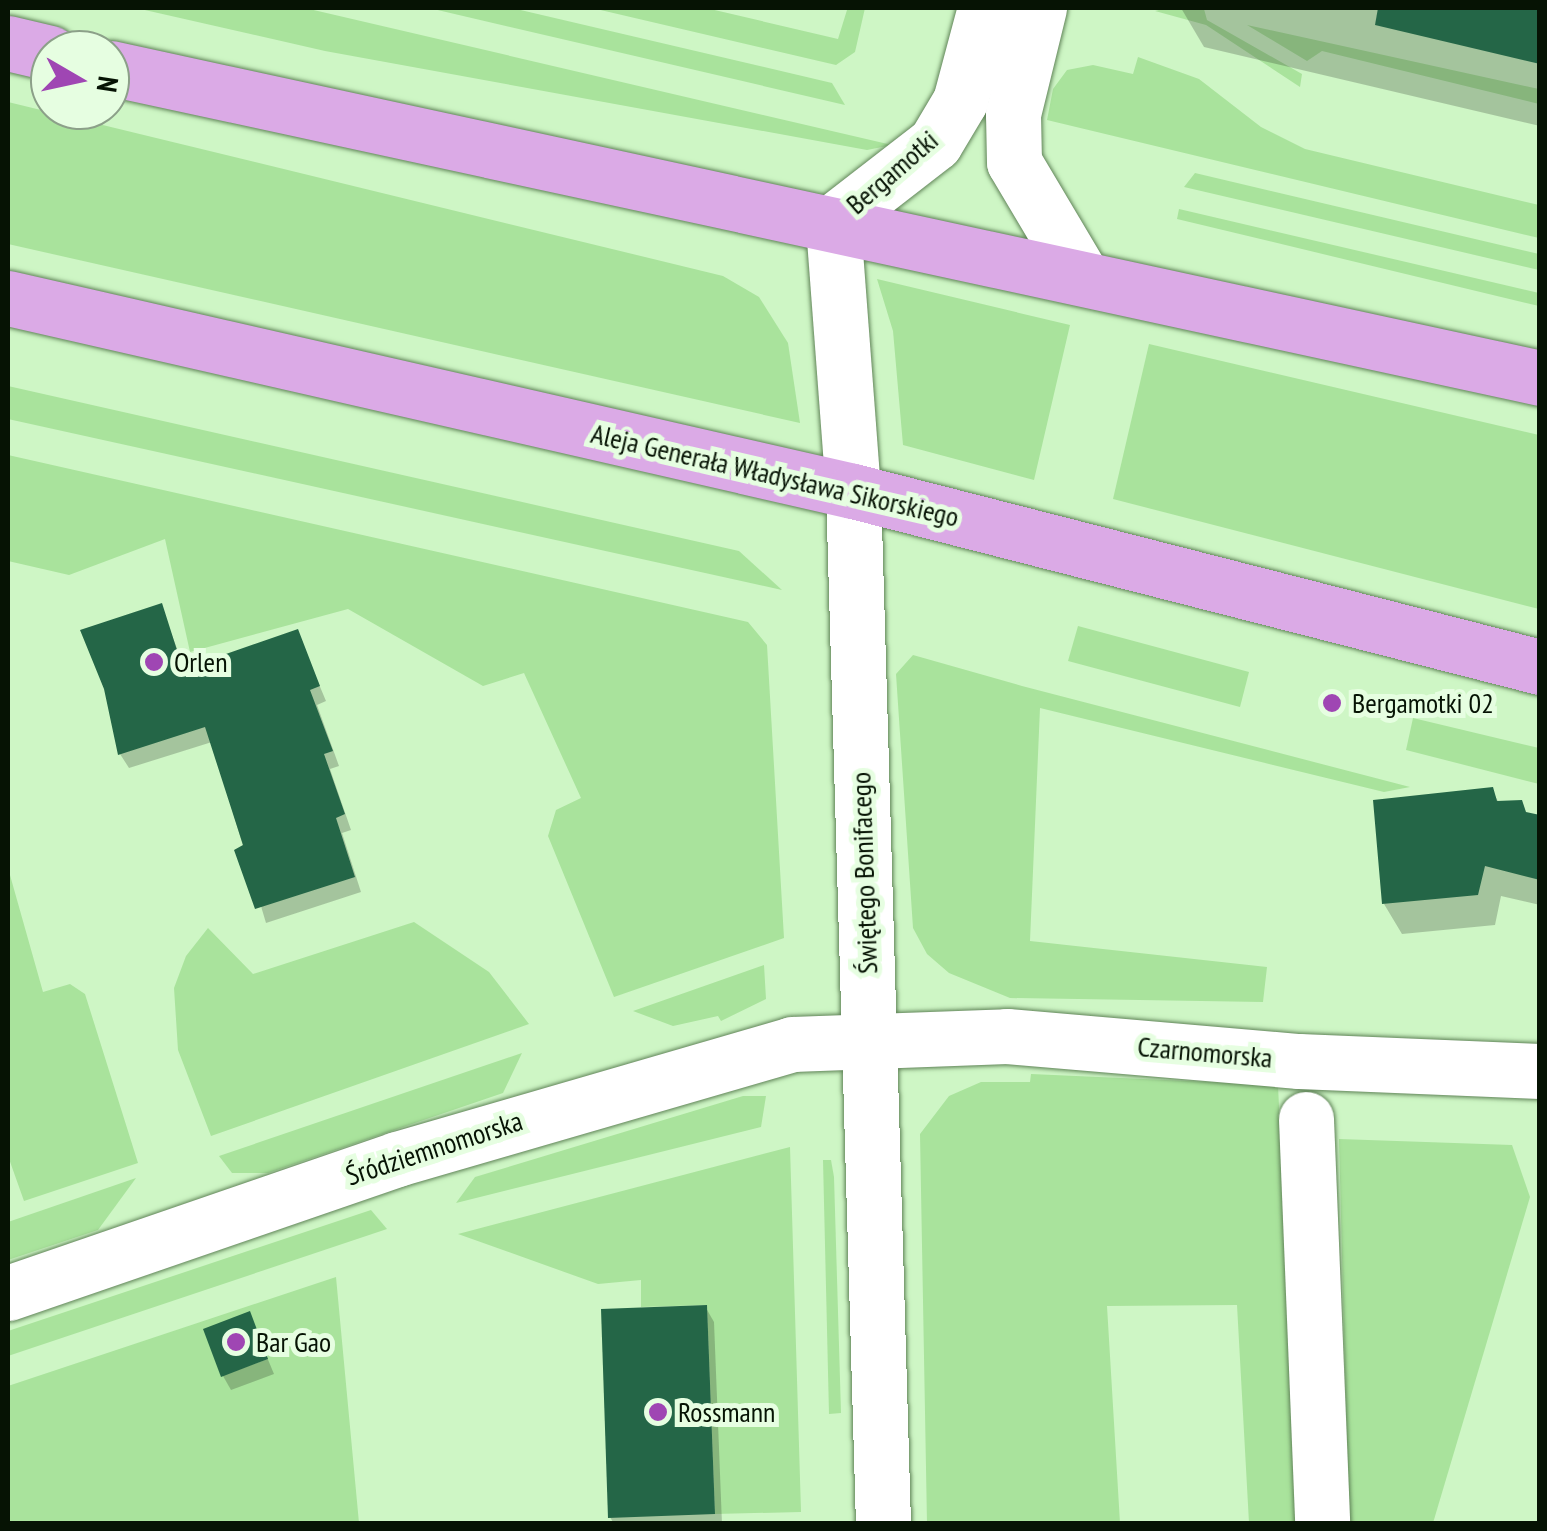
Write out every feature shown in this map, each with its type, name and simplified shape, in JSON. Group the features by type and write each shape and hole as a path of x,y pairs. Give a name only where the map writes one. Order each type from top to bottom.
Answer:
{"main road":[{"path":"130,72 1540,378"},
{"name":"Aleja Generała Władysława Sikorskiego","path":"8,298 853,491 1540,667"}],"street":[{"name":"Bergamotki","path":"833,222 935,143 960,101 986,8"},
{"path":"1039,8 1012,114 1014,162 1084,278"},
{"name":"Świętego Bonifacego","path":"833,222 853,491 884,1524"},
{"name":"Czarnomorska","path":"870,1038 1064,1039 1299,1060 1540,1071"},
{"name":"Śródziemnomorska","path":"8,1293 610,1092 792,1044 870,1038"},
{"path":"1306,1119 1322,1524"}],"green space":[{"path":"136,8 305,8 892,145 867,150 325,51"},
{"path":"429,8 512,8 832,83 845,105"},
{"path":"592,8 706,8 838,39 847,10 865,8 855,52 836,65"},
{"path":"1204,9 1207,20 1302,74 1300,87 1206,25 1155,11"},
{"path":"1247,25 1539,89 1539,104 1322,51 1307,61"},
{"path":"1138,57 1199,79 1261,127 1305,149 1539,205 1539,238 1047,120 1053,89 1067,70 1093,65 1133,74"},
{"path":"8,102 30,107 30,130 123,130 723,276 759,297 788,343 800,423 8,244"},
{"path":"1195,173 1539,254 1539,270 1184,187"},
{"path":"1179,209 1539,293 1539,306 1177,219"},
{"path":"877,279 1070,325 1034,480 903,445 893,331"},
{"path":"1149,344 1539,435 1539,609 1113,499"},
{"path":"8,386 739,551 782,590 8,419"},
{"path":"8,455 748,622 767,645 784,938 614,997 548,836 556,810 581,798 524,673 483,686 348,609 190,652 165,539 69,575 8,561"},
{"path":"1078,626 1249,672 1240,707 1068,661"},
{"path":"913,655 1410,787 1384,792 1040,708 1030,941 1267,967 1263,1002 1010,998 949,973 927,954 913,928 896,674"},
{"path":"1413,718 1539,748 1539,784 1406,750"},
{"path":"8,868 43,992 70,984 85,994 138,1163 24,1201 8,1156"},
{"path":"414,922 489,972 529,1024 211,1136 178,1050 174,988 186,956 208,928 253,974"},
{"path":"764,965 766,999 721,1021 718,1016 673,1026 633,1011"},
{"path":"522,1053 503,1093 268,1173 232,1173 219,1156"},
{"path":"1031,1074 1278,1085 1298,1523 1249,1523 1237,1305 1107,1306 1120,1523 927,1524 920,1134 949,1096 981,1082 1030,1082"},
{"path":"743,1096 766,1096 761,1127 456,1203 475,1177"},
{"path":"1339,1139 1512,1145 1530,1197 1433,1523 1349,1523"},
{"path":"790,1147 801,1512 715,1514 707,1305 641,1307 641,1280 598,1284 458,1234"},
{"path":"823,1160 831,1160 834,1177 841,1413 829,1414"},
{"path":"136,1178 98,1230 8,1260 8,1222"},
{"path":"371,1210 387,1229 8,1356 8,1331"},
{"path":"336,1277 359,1523 8,1523 8,1386","holes":["204,1329 268,1359 221,1376"]}],"building":[{"path":"1378,8 1540,8 1540,64 1375,25"},
{"path":"162,603 183,669 298,629 320,686 310,690 333,751 324,754 345,814 336,818 355,877 255,909 234,850 243,845 205,727 118,755 104,689 80,630"},
{"path":"1493,787 1497,801 1522,800 1526,812 1540,815 1540,880 1485,866 1478,895 1382,904 1373,800"},
{"name":"Rossmann","path":"707,1305 715,1514 608,1518 601,1309"},
{"path":"250,1311 268,1359 221,1377 203,1329"}],"place":[{"name":"Orlen","path":"154,662"},
{"name":"Bergamotki 02","path":"1332,703"},
{"name":"Bar Gao","path":"236,1342"},
{"name":"Rossmann","path":"658,1412"}]}
